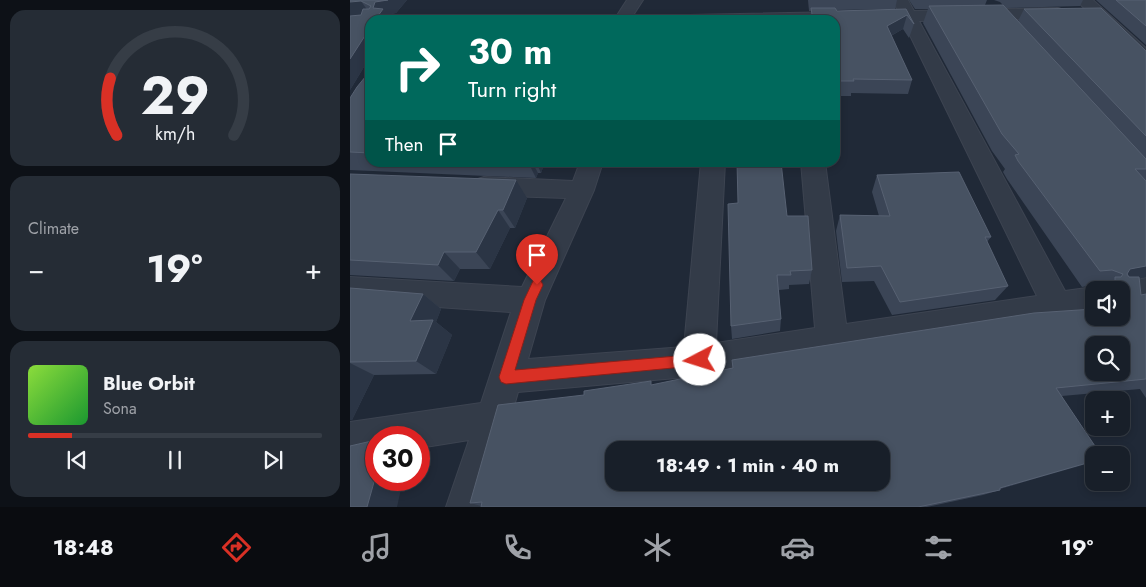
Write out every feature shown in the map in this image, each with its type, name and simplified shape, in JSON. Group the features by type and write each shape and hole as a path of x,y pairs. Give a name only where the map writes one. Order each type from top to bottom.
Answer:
{"street":[{"path":"618,0 621,15"},
{"path":"625,15 635,0"},
{"path":"802,0 804,15"},
{"path":"1084,0 1096,13 1120,32 1146,59"},
{"path":"840,15 905,8 994,7 1096,13"},
{"path":"994,7 1019,35"},
{"path":"905,8 1057,306"},
{"path":"1120,32 1137,30"},
{"path":"700,360 713,167"},
{"path":"814,167 832,340"},
{"path":"466,186 587,176 530,300 466,507"},
{"path":"350,289 530,300"},
{"path":"1130,294 1146,291"},
{"path":"506,377 700,360 1085,301"},
{"path":"350,440 494,419"}],"building":[{"path":"350,0 388,0 375,2 373,8 383,9 379,15 365,15 365,36 350,59 350,16 361,15 363,9 369,9 371,6 361,1 350,2"},
{"path":"1116,0 1146,0 1146,26"},
{"path":"1003,5 1146,159 1146,169 1135,169 1146,181 1146,266 1130,269 1127,274 1129,277 1139,277 1141,295 1146,294 1146,379 1130,381 1130,336 1085,336 1085,381 1126,381 1056,388 1085,431 1085,436 1088,436 1095,446 1085,446 1085,464 1000,488 1000,490 918,507 481,507 482,502 470,503 498,405 584,395 584,391 651,381 651,385 733,368 732,360 1034,313 1085,310 1085,326 1130,326 1130,281 1115,281 1115,277 1121,277 1123,274 1112,270 1100,271 1018,161 1015,155 1019,154 1002,134 929,6"},
{"path":"811,8 835,8 837,11 906,9 914,24 907,15 887,26 912,80 853,79 854,81 840,81 840,15 812,15"},
{"path":"1101,8 1146,51 1146,136 1024,9"},
{"path":"365,77 365,153 350,152 350,98"},
{"path":"737,167 782,167 787,216 808,216 812,270 790,271 791,275 777,275 781,319 731,326 728,204 738,203"},
{"path":"959,172 991,237 985,237 1008,286 900,302 881,266 847,268 840,215 890,216 877,175"},
{"path":"350,174 516,180 503,210 498,210 476,252 444,252 438,265 350,260"},
{"path":"350,288 423,294 410,321 433,320 416,361 350,362"},
{"path":"365,443 365,491 372,491 367,507 350,507 350,446"}],"route":[{"path":"537,285 530,300 506,377 700,360"}]}
